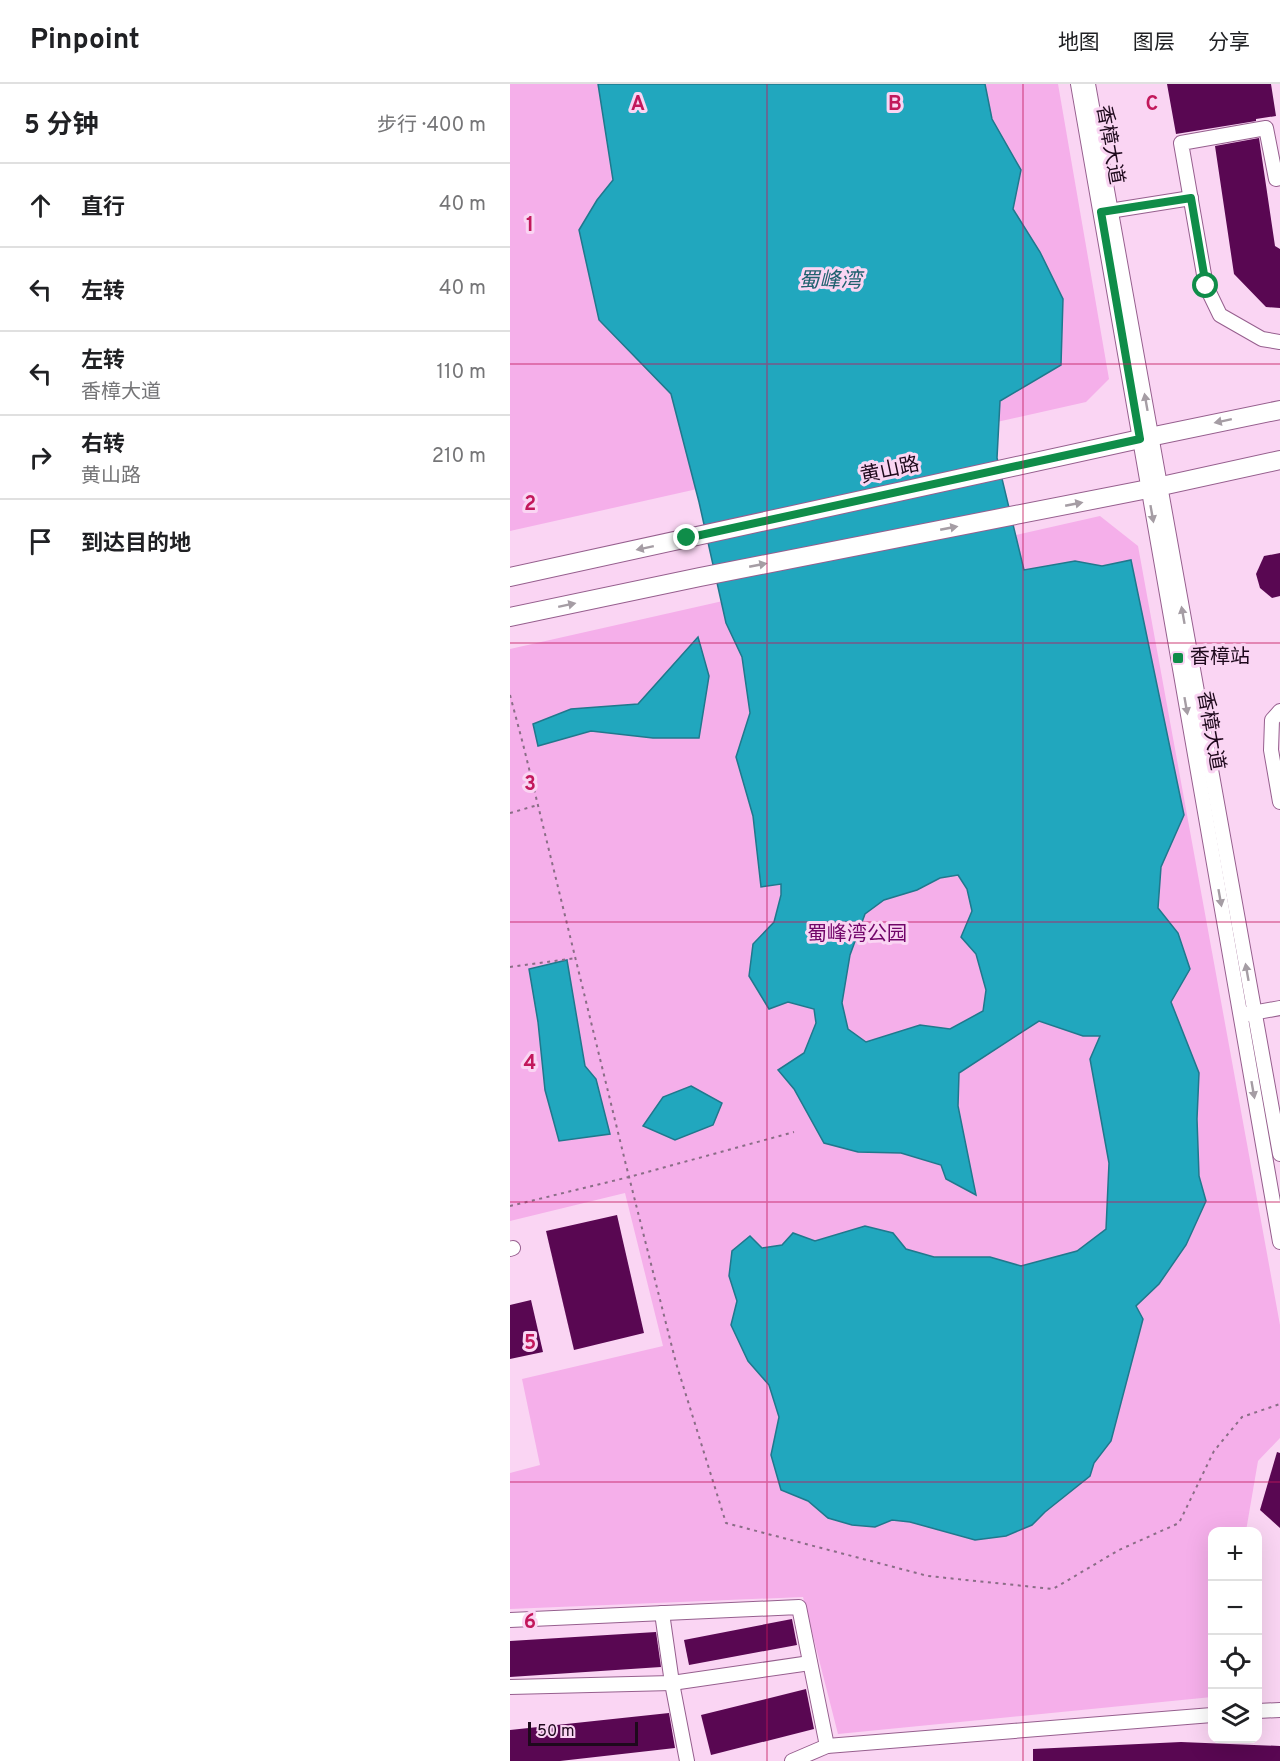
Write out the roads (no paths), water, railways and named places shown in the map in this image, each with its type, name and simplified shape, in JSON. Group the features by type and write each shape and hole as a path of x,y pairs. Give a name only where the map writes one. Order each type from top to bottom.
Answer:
{"main road":[{"name":"黄山路","path":"510,577 1146,437 1280,410"},
{"path":"510,618 700,577 1154,488 1280,460"}],"street":[{"name":"香樟大道","path":"1078,84 1106,211"},
{"name":"香樟大道","path":"1088,84 1106,211 1146,437 1240,1016 1280,1242"},
{"path":"1280,178 1276,179 1266,128 1181,142 1206,286 1220,315 1262,339 1280,342"},
{"path":"1106,211 1191,198"},
{"name":"香樟大道","path":"1154,488 1255,1012 1280,1154"},
{"path":"1280,711 1272,720 1271,750 1280,802"},
{"path":"1240,1016 1280,1008"},
{"path":"510,1620 799,1607 827,1746"},
{"path":"662,1613 687,1761"},
{"path":"510,1687 672,1683 810,1663"},
{"path":"1262,1711 1280,1710"},
{"path":"792,1761 827,1746 1208,1715"}],"water":[{"name":"蜀峰湾","path":"598,84 985,84 992,119 1021,170 1013,209 1040,252 1063,299 1061,365 1000,401 997,458 1024,570 1075,561 1102,566 1131,560 1184,815 1161,867 1158,908 1178,933 1190,969 1171,1002 1199,1073 1197,1119 1199,1176 1206,1201 1186,1245 1159,1284 1136,1306 1143,1319 1111,1441 1094,1463 1090,1476 1032,1525 1006,1536 975,1540 910,1522 892,1520 875,1527 852,1525 828,1518 808,1501 781,1490 771,1455 779,1417 769,1385 748,1361 731,1325 737,1301 729,1276 732,1251 750,1236 762,1248 782,1245 793,1233 815,1241 865,1226 893,1233 906,1249 934,1257 990,1257 1021,1266 1077,1251 1106,1229 1109,1163 1090,1059 1100,1036 1083,1036 1039,1021 959,1073 958,1106 976,1195 946,1179 941,1165 901,1153 858,1152 824,1143 794,1089 778,1070 804,1053 816,1023 814,1009 788,1002 769,1009 749,976 753,944 774,922 781,895 781,884 761,887 753,816 736,757 750,713 742,657 726,623 699,502 671,394 599,320 579,230 597,200 613,180","holes":["958,875 967,889 972,911 961,937 976,954 986,990 983,1011 950,1029 920,1025 866,1042 848,1029 842,1003 850,955 865,914 884,900 917,890 940,878"]},
{"path":"698,637 709,676 699,738 653,738 591,731 538,746 533,724 571,709 638,704"},
{"path":"567,960 585,1066 596,1079 610,1134 559,1141 545,1090 538,1022 529,969"},
{"path":"691,1086 722,1103 713,1125 675,1140 643,1126 663,1097"}],"place":[{"name":"香樟站","path":"1178,658"}],"park label":[{"name":"蜀峰湾公园","path":"857,935"}]}
